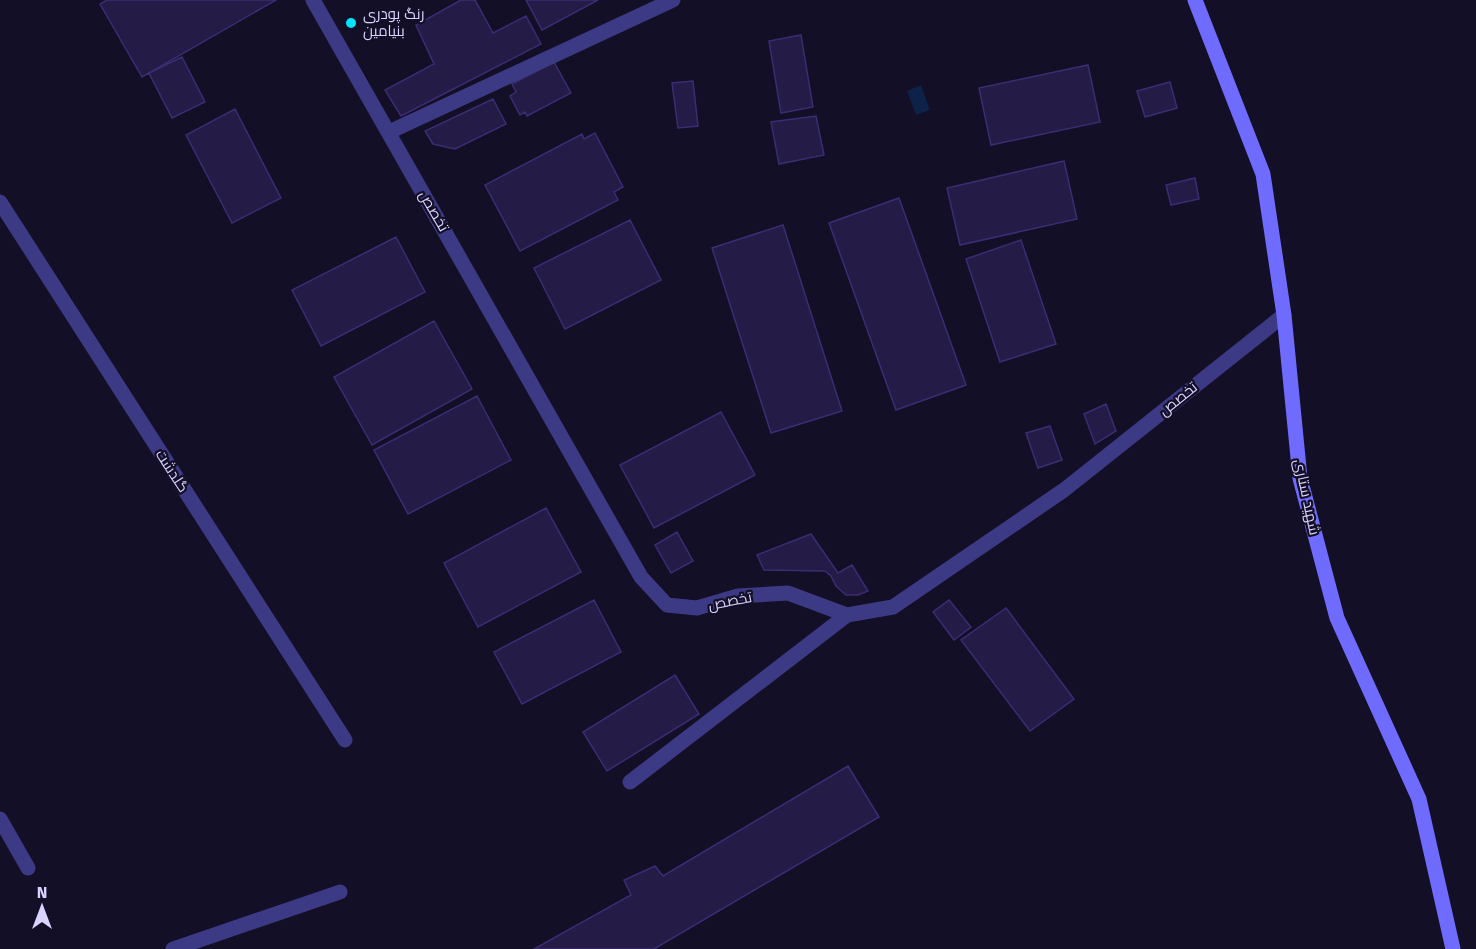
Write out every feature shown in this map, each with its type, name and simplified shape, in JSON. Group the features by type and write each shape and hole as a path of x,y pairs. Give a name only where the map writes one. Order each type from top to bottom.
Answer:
{"street":[{"name":"تخصص","path":"314,0 640,577 668,605 697,608 738,596 788,593 847,615 893,607 1064,490 1284,315"},
{"path":"389,132 673,0"},
{"name":"شهید ستاری","path":"1196,0 1263,174 1284,315 1299,478 1337,618 1419,799 1453,949"},
{"name":"گلدشت","path":"0,202 345,740"},
{"path":"630,782 847,615"},
{"path":"0,819 28,868"},
{"path":"172,949 340,892"}],"water":[{"path":"921,85 930,110 916,115 907,91"}],"building":[{"path":"107,0 276,0 142,77 100,4"},
{"path":"461,0 475,0 493,33 526,16 541,44 401,116 385,90 434,64 416,25"},
{"path":"526,0 598,0 542,30"},
{"path":"801,35 813,107 781,113 769,41"},
{"path":"182,57 205,102 172,118 149,73"},
{"path":"554,62 571,93 527,116 525,112 520,115 510,96 516,92 512,84"},
{"path":"1088,65 1100,122 991,145 979,88"},
{"path":"693,81 698,126 678,128 672,83"},
{"path":"1170,82 1177,108 1145,117 1137,91"},
{"path":"493,99 506,124 455,149 433,144 425,131"},
{"path":"235,109 281,198 232,223 186,135"},
{"path":"816,116 824,155 779,164 771,122"},
{"path":"595,133 623,187 614,192 618,200 520,251 485,185 582,134 584,139"},
{"path":"1064,161 1077,219 960,245 947,188"},
{"path":"1195,178 1199,199 1171,205 1166,185"},
{"path":"899,198 966,385 896,410 829,223"},
{"path":"630,220 661,280 565,329 534,268"},
{"path":"783,225 842,411 771,433 712,248"},
{"path":"396,237 425,292 321,346 292,290"},
{"path":"1021,240 1056,344 1000,362 966,259"},
{"path":"434,321 472,389 372,445 334,377"},
{"path":"477,396 511,460 408,514 374,450"},
{"path":"1106,404 1116,431 1095,444 1084,414"},
{"path":"721,412 755,475 654,528 620,465"},
{"path":"1050,426 1062,460 1038,468 1026,433"},
{"path":"546,508 581,572 478,627 444,563"},
{"path":"677,532 693,561 671,573 655,545"},
{"path":"811,534 838,573 852,565 868,591 858,595 846,595 825,571 764,570 757,555"},
{"path":"594,600 621,652 522,704 494,652"},
{"path":"949,600 971,627 954,640 933,612"},
{"path":"1006,608 1074,699 1030,731 961,640"},
{"path":"675,675 699,714 607,771 583,732"},
{"path":"848,766 879,817 654,949 534,949 631,895 624,880 655,866 663,876"}],"place":[{"name":"رنگ پودری بنیامین","path":"351,23"}]}
